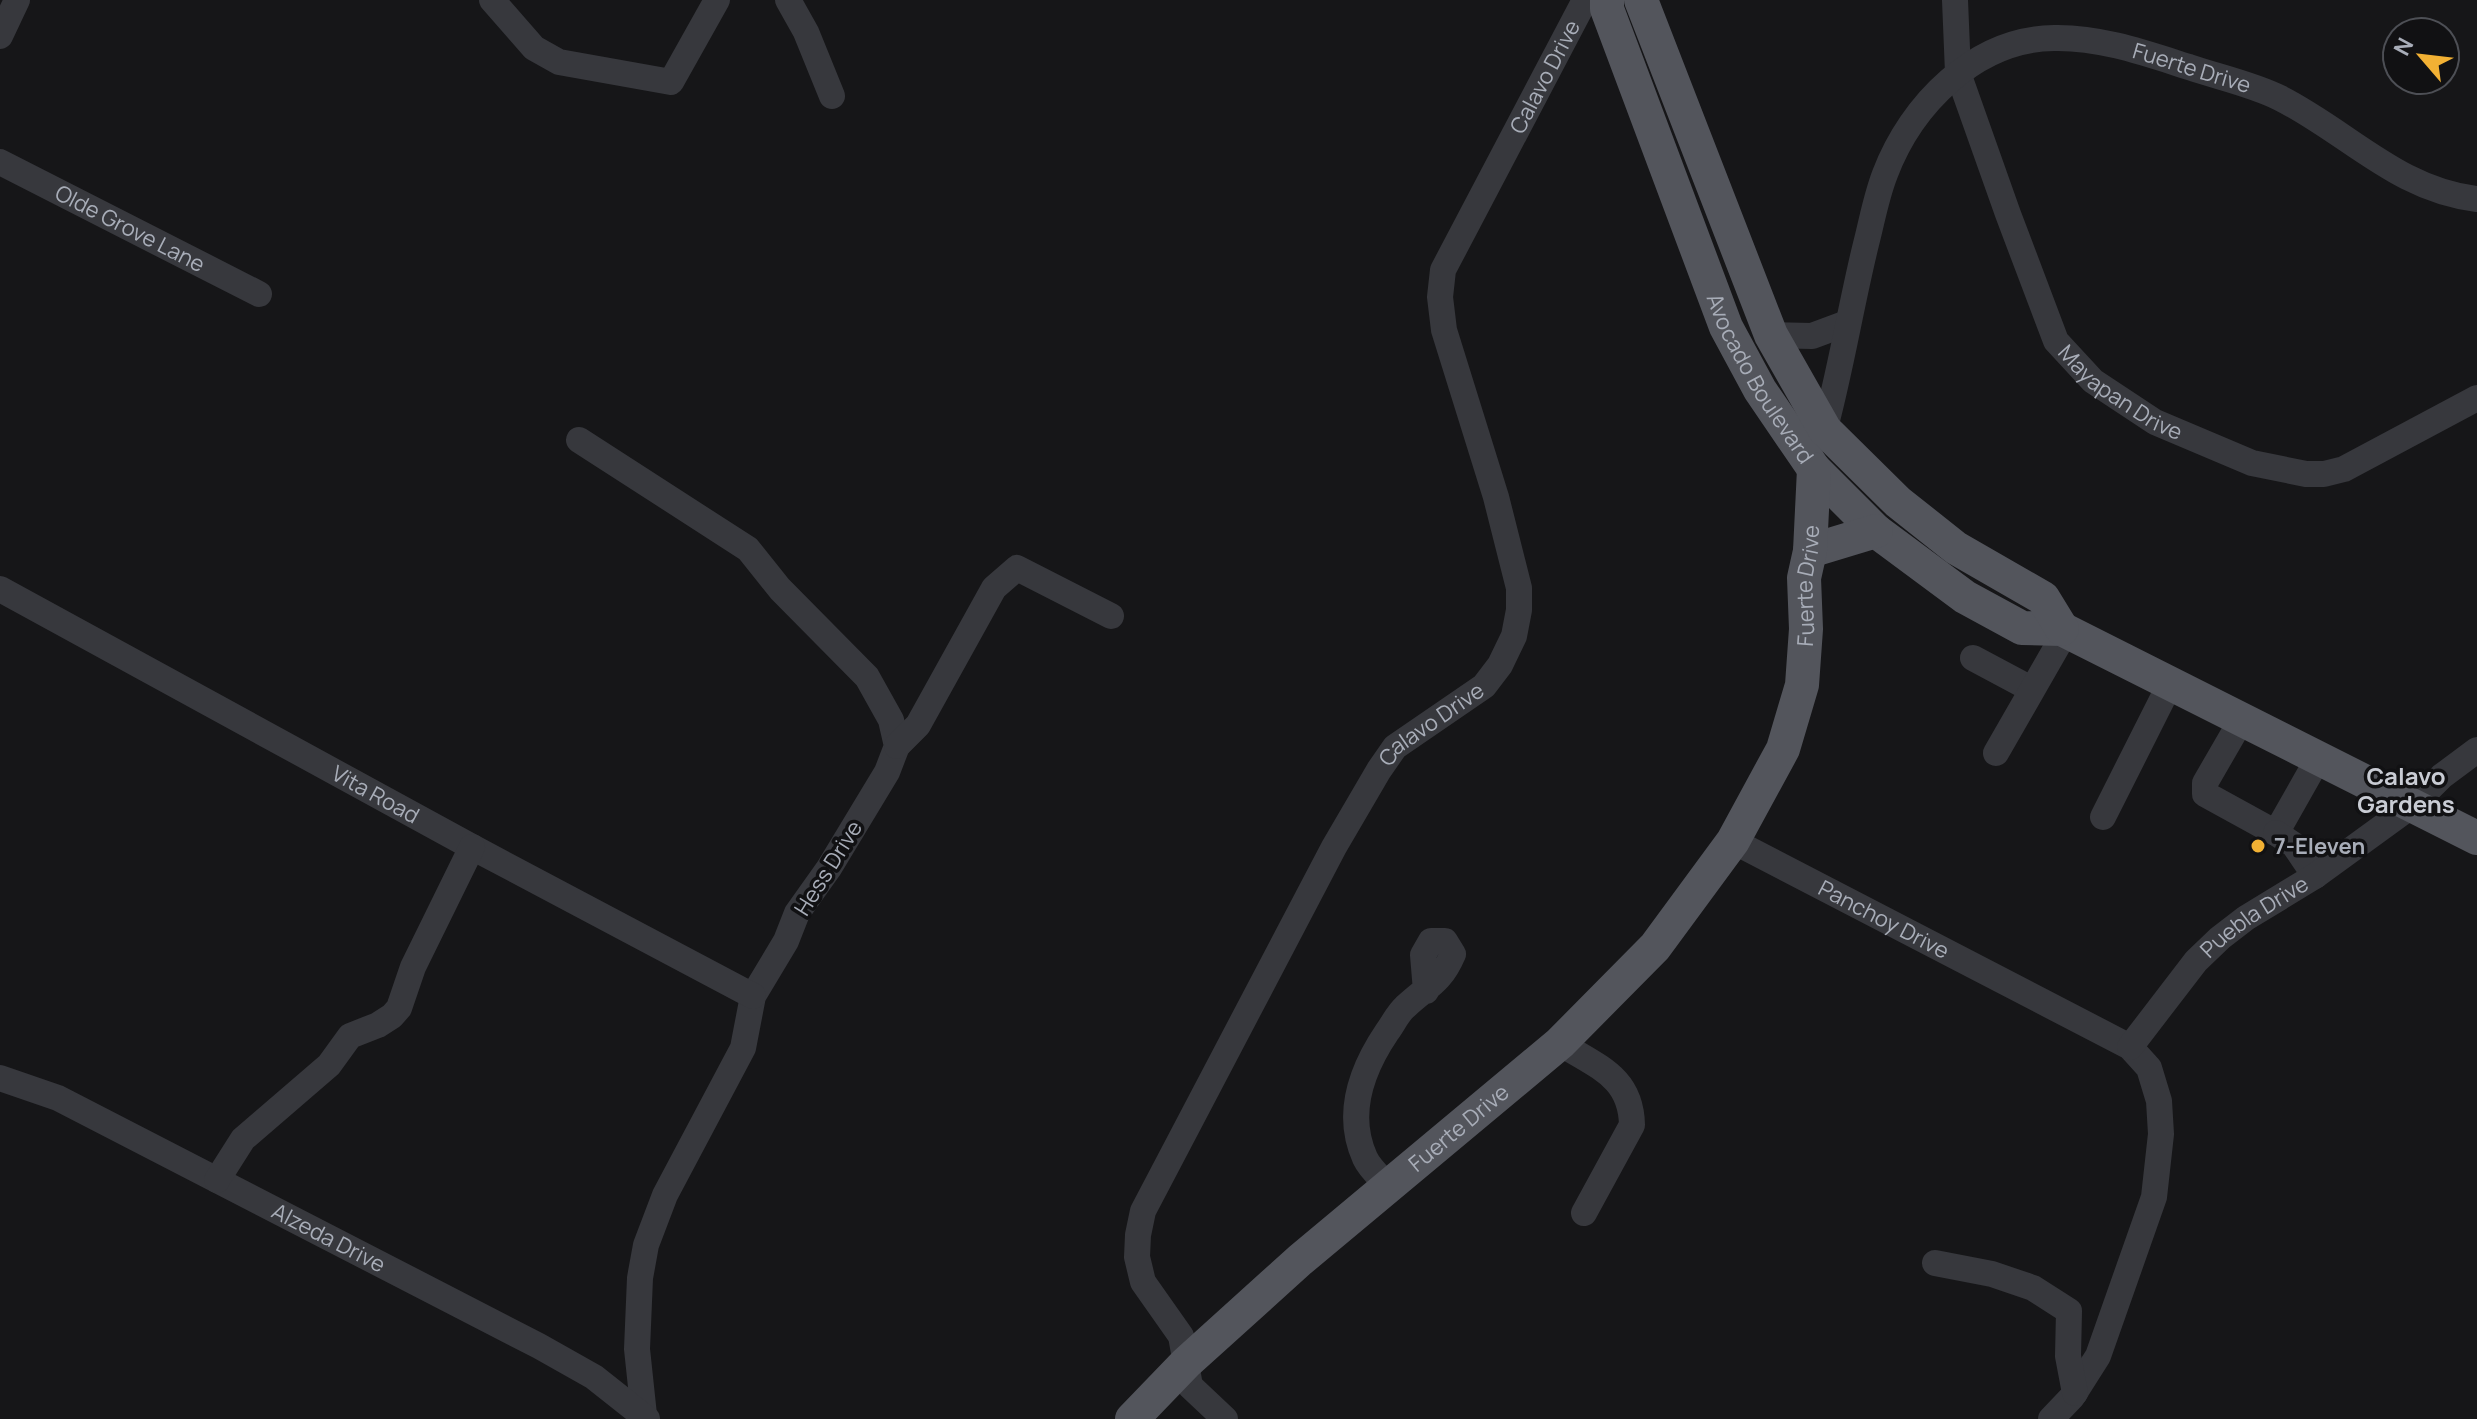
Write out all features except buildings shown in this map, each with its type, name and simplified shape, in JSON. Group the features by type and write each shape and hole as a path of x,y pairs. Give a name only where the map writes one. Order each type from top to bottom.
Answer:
{"main road":[{"name":"Avocado Boulevard","path":"1607,0 1607,9 1726,327 1760,390 1814,469 1876,531 1965,597 2022,628 2064,630 2477,838"},
{"name":"Avocado Boulevard","path":"1641,0 1771,335 1825,430 1898,502 1956,548 2043,598 2064,630"},
{"name":"Fuerte Drive","path":"1132,1419 1186,1363 1300,1260 1560,1043 1655,947 1733,841 1783,749 1797,707 1805,657 1804,578 1810,551 1814,469"},
{"path":"1810,551 1876,531"}],"street":[{"path":"0,36 17,0"},
{"path":"492,0 534,48 559,62 671,82 717,0"},
{"path":"788,0 806,32 832,96"},
{"name":"Calavo Drive","path":"1225,1419 1190,1386 1181,1336 1143,1282 1137,1257 1143,1211 1334,847 1379,770 1395,747 1484,686 1500,665 1514,636 1519,588 1496,497 1444,330 1443,270 1585,0"},
{"name":"Mayapan Drive","path":"1955,0 1958,73 2008,214 2056,341 2093,381 2155,422 2252,463 2306,474 2344,469 2477,398"},
{"name":"Fuerte Drive","path":"1814,469 1836,390 1847,323 1876,203 1895,150 1926,104 1958,73 1979,59 2028,41 2053,37 2126,47 2277,97 2320,120 2399,175 2441,193 2477,199"},
{"name":"Olde Grove Lane","path":"0,162 259,294"},
{"path":"1771,335 1812,336 1847,323"},
{"path":"579,440 748,549 780,589 867,677 891,720 897,746"},
{"name":"Hess Drive","path":"646,1417 637,1349 640,1278 646,1245 665,1195 743,1048 753,996 786,941 797,913 829,868 887,772 897,746 918,725 994,588 1017,568 1111,616"},
{"name":"Vita Road","path":"0,589 472,847 753,996"},
{"path":"1996,753 2064,630"},
{"path":"1973,658 2031,689"},
{"path":"2103,817 2170,684"},
{"path":"2242,719 2205,783 2205,794 2294,845 2315,876"},
{"name":"Puebla Drive","path":"2130,1047 2209,948 2246,918 2315,876 2414,804 2442,776 2477,750"},
{"path":"2276,833 2319,757"},
{"name":"Panchoy Drive","path":"1733,841 2130,1047"},
{"path":"217,1180 243,1139 329,1065 350,1036 378,1025 399,1008 413,967 472,847"},
{"path":"1389,1187 1366,1161 1358,1130 1357,1097 1369,1059 1403,1008 1426,991"},
{"path":"1560,1043 1620,1082 1631,1113 1632,1125 1584,1213"},
{"path":"2051,1419 2075,1393 2098,1356 2154,1197 2161,1134 2159,1101 2149,1068 2130,1047"},
{"name":"Alzeda Drive","path":"0,1078 58,1098 539,1346 594,1377 646,1417"},
{"path":"1935,1263 1992,1274 2033,1288 2069,1311 2068,1356 2075,1393"}],"place":[{"name":"7-Eleven","path":"2258,846"}],"district":[{"name":"Calavo Gardens","path":"2406,791"}]}
